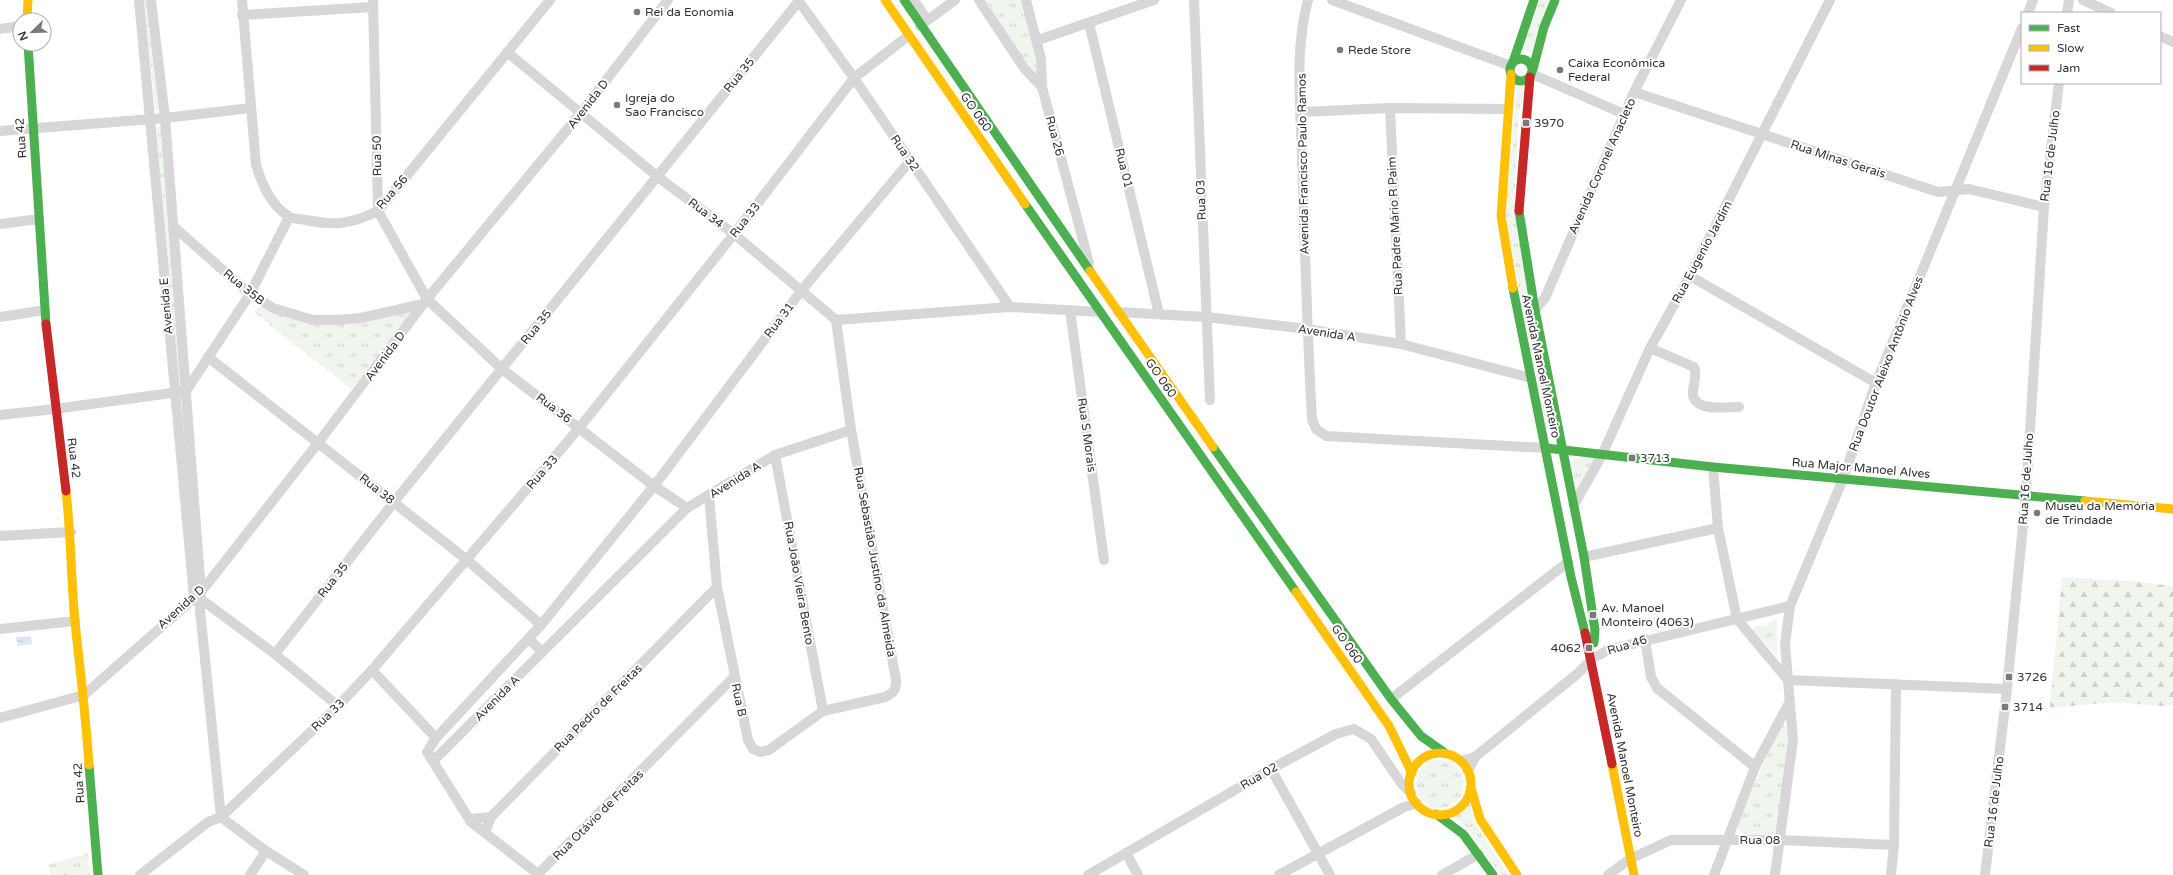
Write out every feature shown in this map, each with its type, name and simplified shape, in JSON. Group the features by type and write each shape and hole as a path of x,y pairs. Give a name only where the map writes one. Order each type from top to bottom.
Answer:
{"main road":[{"path":"28,0 28,12"},
{"name":"GO 060","path":"885,0 908,36 1389,726 1408,778"},
{"name":"GO 060","path":"904,0 924,23 1118,312 1391,699 1421,736 1445,753"},
{"name":"Avenida Manoel Monteiro","path":"1534,0 1511,67 1501,216 1506,255 1571,577 1592,659 1634,875"},
{"name":"Avenida Manoel Monteiro","path":"1555,0 1544,27 1531,73 1519,214 1535,310 1564,449 1587,574 1595,630 1592,659"},
{"name":"Rua 42","path":"28,52 32,127 45,310 55,409 71,532 75,621 84,695 98,875"},
{"path":"1521,58 1525,59 1529,61 1531,73 1519,81 1511,67 1521,58"},
{"name":"Rua Major Manoel Alves","path":"1546,448 1712,467 2026,494 2173,509"},
{"path":"1571,577 1587,574"},
{"path":"1408,778 1419,761 1427,756 1445,753 1461,761 1468,770 1471,788 1480,819 1517,875"},
{"path":"1414,798 1428,812 1446,814 1456,811 1463,804 1469,796 1471,788"},
{"path":"1436,814 1463,834 1493,875"}],"street":[{"name":"Avenida E","path":"139,0 151,119 173,392 191,526 221,817"},
{"name":"Avenida E","path":"151,0 165,118 186,391 191,526"},
{"path":"0,415 186,391 250,294 289,217 274,204 262,186 256,165 242,15 242,0"},
{"name":"Rua 56","path":"289,217 326,224 345,224 378,211 550,0"},
{"name":"Avenida D","path":"84,695 199,600 425,302 580,114 668,0"},
{"path":"914,0 924,23 955,0"},
{"path":"979,0 1024,68 1042,87"},
{"name":"Rua 26","path":"1026,0 1038,40 1041,59 1042,87 1091,271"},
{"path":"1038,40 1089,23 1138,3 1154,0"},
{"name":"Rua 03","path":"1194,0 1206,317 1211,384 1210,400"},
{"name":"Avenida Francisco Paulo Ramos","path":"1308,0 1300,40 1301,112 1307,329 1312,419 1316,429 1326,436 1546,448"},
{"path":"1332,0 1511,67"},
{"name":"Avenida Coronel Anacleto","path":"1535,310 1545,298 1634,92 1681,0"},
{"name":"Rua Eugenio Jardim","path":"1574,505 1602,455 1650,348 1690,276 1830,0"},
{"path":"2028,12 2033,0"},
{"path":"2067,12 2069,0"},
{"path":"2084,0 2109,12"},
{"name":"Rua 32","path":"798,1 854,78 1010,307"},
{"name":"Rua 35","path":"275,654 394,502 658,177 798,1"},
{"path":"242,15 373,3"},
{"name":"Rua 50","path":"373,3 378,211 425,302"},
{"name":"Rua 01","path":"1089,23 1159,314"},
{"path":"0,29 12,27"},
{"name":"Rua Doutor Aleixo Antônio Alves","path":"1775,875 1793,740 1785,644 1790,606 1843,479 1876,383 2021,30"},
{"name":"Rua 33","path":"140,875 208,822 221,817 338,706 372,670 580,427 734,234 854,78 908,36"},
{"path":"2161,36 2173,42"},
{"name":"Rua 34","path":"507,52 580,114 658,177 734,234 836,320"},
{"path":"1531,73 1624,114"},
{"name":"Rua 16 de Julho","path":"1985,875 2008,689 2026,494 2044,207 2059,84"},
{"name":"Rua Minas Gerais","path":"1634,92 1938,192 1969,189 2044,207"},
{"path":"0,131 32,127 165,118 251,108"},
{"path":"1301,112 1390,108 1507,109"},
{"name":"Rua Padre Mário R Paim","path":"1390,108 1401,344"},
{"name":"Rua 31","path":"654,486 801,291 910,161"},
{"path":"0,224 39,218"},
{"name":"Rua 35B","path":"173,226 250,294 273,308 313,320 361,318 425,302"},
{"path":"1690,276 1876,383"},
{"name":"Rua 36","path":"425,302 502,369 580,427 654,486 687,508"},
{"path":"851,430 836,320 1010,307 1100,312"},
{"path":"0,317 45,310"},
{"name":"Rua S Morais","path":"1070,310 1104,560"},
{"name":"Avenida A","path":"1118,312 1206,317 1307,329 1401,344 1531,378"},
{"path":"1650,348 1694,367 1697,373 1693,395 1698,403 1706,406 1739,407"},
{"name":"Rua 38","path":"208,357 466,559 542,625"},
{"name":"Avenida A","path":"654,486 542,625 436,738 428,749 433,761 687,508 776,455 851,430"},
{"name":"Rua Sebastião Justino da Almeida","path":"851,430 896,680 896,688 893,693"},
{"name":"Rua João Vieira Bento","path":"776,455 822,711"},
{"path":"1712,467 1718,528 1737,619 1788,680 2008,689"},
{"name":"Rua B","path":"709,496 717,587 734,677 748,740 753,749 761,752 769,750 822,711 885,697 893,693"},
{"path":"1584,557 1718,528"},
{"path":"0,536 71,532"},
{"path":"1391,699 1568,562"},
{"name":"Rua Pedro de Freitas","path":"485,833 491,817 717,587"},
{"path":"199,600 275,654 338,706"},
{"name":"Rua 46","path":"1468,770 1475,757 1577,674 1592,659 1608,650 1645,639 1790,606"},
{"path":"0,629 75,621"},
{"path":"529,639 542,652"},
{"path":"1645,639 1651,677 1657,688 1756,767"},
{"path":"372,670 436,738"},
{"name":"Rua Otávio de Freitas","path":"433,761 469,819 534,873 541,873 734,677"},
{"path":"1891,875 1894,845 1896,684"},
{"path":"0,718 84,695"},
{"path":"1714,875 1756,767 1790,702"},
{"name":"Rua 02","path":"1088,875 1271,769 1336,734 1354,729 1371,739 1408,778 1414,798"},
{"name":"Rua 46","path":"1461,761 1475,757"},
{"path":"1271,769 1330,875"},
{"path":"1279,875 1404,807 1414,798"},
{"path":"221,817 266,851 304,875"},
{"path":"469,819 491,817"},
{"name":"Rua 08","path":"1608,875 1630,859 1671,840 1780,840 1894,845"},
{"path":"250,875 266,851"},
{"path":"1126,853 1138,875"},
{"path":"1442,875 1479,854"}],"green space":[{"path":"144,0 149,0 159,109 157,111 155,109"},
{"path":"986,0 1022,0 1036,45 1039,77 1015,48"},
{"path":"1540,0 1551,0 1533,54 1526,50 1520,49"},
{"path":"1517,89 1525,90 1519,111 1514,200 1555,431 1546,427 1505,217"},
{"path":"161,126 182,380 179,381 156,131 157,127"},
{"path":"259,307 311,324 356,324 409,309 413,316 351,389 254,312"},
{"path":"1598,457 1576,498 1573,459"},
{"path":"2062,577 2130,581 2173,586 2173,705 2162,706 2114,702 2050,708"},
{"path":"1777,618 1777,655 1753,632 1754,627 1765,626"},
{"path":"1780,725 1784,725 1788,731 1780,837 1774,838 1740,833 1738,829 1739,821"},
{"path":"1440,760 1449,762 1457,767 1462,775 1464,784 1462,793 1457,801 1449,806 1440,808 1431,806 1423,801 1418,793 1416,784 1418,775 1423,767 1431,762"},
{"path":"1470,798 1474,822 1508,875 1501,875 1468,829 1450,814 1463,807"},
{"path":"88,853 90,875 51,875 48,865"}],"water":[{"path":"31,636 32,644 18,646 16,637"}],"traffic: fast":[{"path":"904,0 1090,271"},
{"path":"1513,62 1534,0"},
{"path":"1533,69 1544,27 1555,0"},
{"path":"29,52 46,324"},
{"path":"1521,59 1529,62 1532,70 1529,78 1521,81 1513,78 1510,70 1513,62 1521,59"},
{"path":"1025,204 1296,592"},
{"path":"1519,211 1535,310 1584,557 1595,630 1594,643"},
{"path":"1513,288 1571,577 1585,633"},
{"path":"1213,447 1391,699 1421,736 1445,753"},
{"path":"1546,448 1713,467 2085,501"},
{"path":"89,765 98,875"},
{"path":"1436,814 1463,834 1493,875"}],"traffic: slow":[{"path":"27,12 28,0"},
{"path":"885,0 1025,204"},
{"path":"1511,74 1501,216 1513,288"},
{"path":"1090,271 1213,447"},
{"path":"66,491 75,622 85,711 89,765"},
{"path":"2085,501 2173,509"},
{"path":"1296,592 1389,726 1412,773"},
{"path":"1440,753 1452,756 1462,762 1468,772 1471,784 1468,796 1462,806 1452,812 1440,815 1428,812 1418,806 1412,796 1409,784 1412,772 1418,762 1428,756 1440,753"},
{"path":"1612,764 1634,875"},
{"path":"1471,788 1480,819 1517,875"}],"traffic: jam":[{"path":"1519,211 1530,77"},
{"path":"46,324 66,491"},
{"path":"1585,633 1612,764"}],"place":[{"name":"Rei da Eonomia","path":"637,12"},
{"name":"Rede Store","path":"1340,50"},
{"name":"Caixa Econômica Federal","path":"1560,70"},
{"name":"Igreja do Sao Francisco","path":"617,105"},
{"name":"3970","path":"1526,123"},
{"name":"3713","path":"1632,458"},
{"name":"Museu da Memória de Trindade","path":"2037,513"},
{"name":"Av. Manoel Monteiro (4063)","path":"1593,615"},
{"name":"4062","path":"1589,648"},
{"name":"3726","path":"2009,677"},
{"name":"3714","path":"2005,707"}]}
